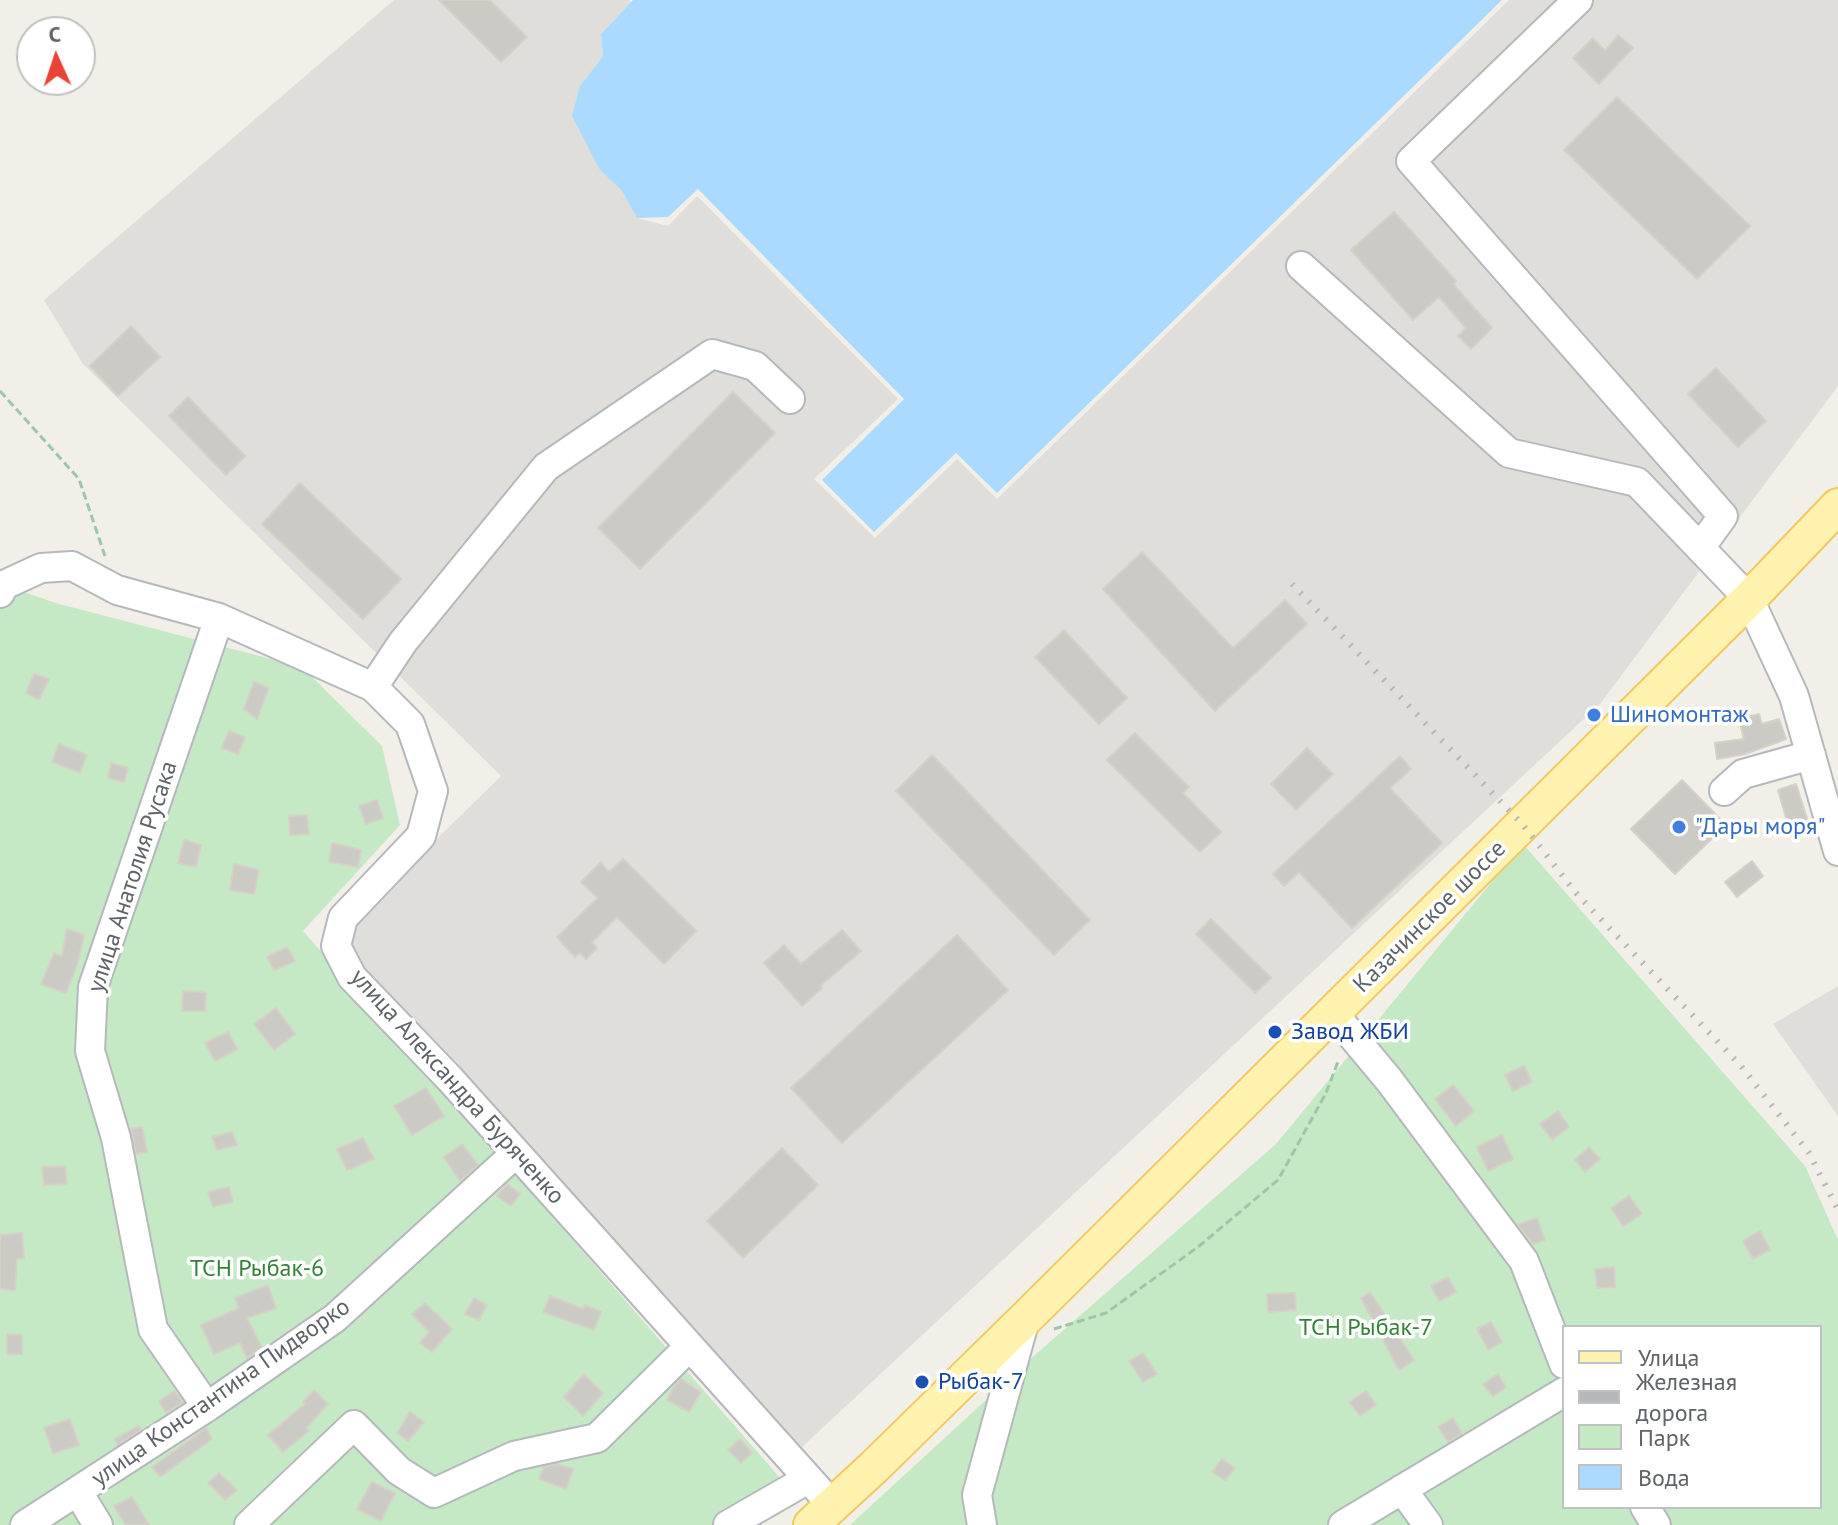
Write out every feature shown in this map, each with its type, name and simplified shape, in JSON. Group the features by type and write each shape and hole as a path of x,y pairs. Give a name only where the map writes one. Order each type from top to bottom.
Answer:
{"main road":[{"name":"Казачинское шоссе","path":"822,1516 1023,1329 1340,1023 1838,506"}],"street":[{"path":"1578,0 1411,161 1723,516 1700,548"},
{"path":"1301,266 1509,453 1637,482 1749,599 1794,696 1838,851"},
{"path":"373,687 403,642 546,467 712,354 755,366 790,399"},
{"name":"улица Александра Буряченко","path":"0,593 4,585 41,568 72,566 117,590 219,618 373,687 410,724 433,791 421,836 343,918 336,946 352,977 516,1153 808,1479 822,1516"},
{"name":"улица Анатолия Русака","path":"207,1407 153,1329 116,1138 90,1051 93,987 219,618"},
{"path":"1724,791 1743,774 1811,755"},
{"path":"1340,1023 1389,1080 1524,1261 1562,1359"},
{"name":"улица Константина Пидворко","path":"25,1525 207,1407 335,1318 516,1153"},
{"path":"982,1525 977,1495 1023,1329"},
{"path":"249,1525 354,1425 399,1471 434,1493 514,1456 597,1438 689,1347"},
{"path":"1343,1525 1562,1393"},
{"path":"728,1525 808,1479"},
{"path":"1402,1489 1428,1525"},
{"path":"78,1492 98,1525"}],"path":[{"path":"0,391 79,479 117,590"},
{"path":"1023,1329 1106,1313 1198,1247 1278,1180 1326,1093 1340,1023"}],"shaded area":[{"path":"394,0 631,2 601,34 603,56 580,86 600,170 622,191 637,218 668,226 697,196 898,399 814,479 875,538 957,459 997,499 1509,0 1838,0 1838,386 1600,704 802,1447 345,956 351,923 501,776 83,364 44,300"},
{"path":"1838,986 1838,1116 1773,1024"}],"green space":[{"name":"ТСН Рыбак-6","path":"0,584 59,604 302,667 382,746 400,825 303,931 795,1495 757,1525 0,1525"},
{"name":"ТСН Рыбак-7","path":"1523,844 1805,1166 1838,1240 1838,1525 850,1525 1035,1355 1276,1144"}],"water":[{"path":"633,0 1502,0 997,493 956,453 874,532 822,480 904,399 698,189 668,217 637,218 622,191 600,170 572,116 580,86 603,56 601,34"}],"building":[{"path":"439,0 490,0 527,37 501,62"},
{"path":"1618,35 1633,48 1599,84 1573,58 1593,38 1605,51"},
{"path":"1617,97 1750,226 1697,279 1564,150"},
{"path":"1394,212 1456,281 1453,284 1492,328 1471,349 1458,336 1466,328 1439,297 1413,320 1351,250"},
{"path":"131,326 160,357 118,396 90,366"},
{"path":"1716,368 1766,421 1738,447 1688,394"},
{"path":"733,392 775,433 640,569 598,528"},
{"path":"188,397 245,456 226,475 169,416"},
{"path":"300,483 401,579 363,619 262,524"},
{"path":"1142,552 1233,648 1285,600 1307,624 1215,711 1103,589"},
{"path":"1064,630 1127,698 1099,724 1035,657"},
{"path":"34,674 49,679 39,699 26,693"},
{"path":"254,682 269,688 257,719 244,709"},
{"path":"1759,714 1762,724 1779,719 1786,739 1745,754 1717,759 1715,743 1744,739 1739,719"},
{"path":"229,731 245,737 238,754 222,748"},
{"path":"1135,733 1189,787 1183,793 1221,832 1200,852 1107,760"},
{"path":"59,744 87,755 80,773 52,762"},
{"path":"1307,748 1333,774 1296,810 1271,784"},
{"path":"932,755 1090,920 1054,955 896,791"},
{"path":"1400,756 1411,769 1390,788 1442,843 1352,928 1299,872 1284,886 1273,874"},
{"path":"111,763 128,768 124,782 108,778"},
{"name":"\"Дары моря\"","path":"1682,780 1726,825 1675,874 1631,829"},
{"path":"1796,784 1811,831 1792,838 1778,790"},
{"path":"377,800 383,818 366,824 359,806"},
{"path":"307,815 309,834 290,835 289,816"},
{"path":"184,840 201,845 196,867 178,863"},
{"path":"332,843 361,850 358,867 329,862"},
{"path":"623,859 696,931 664,964 617,917 592,942 597,948 586,959 580,953 575,957 557,937 598,898 581,882 601,862 609,872"},
{"path":"1752,861 1763,876 1737,897 1725,882"},
{"path":"234,864 259,870 254,894 230,890"},
{"path":"1211,919 1271,978 1255,993 1196,934"},
{"path":"67,929 84,935 66,993 41,984 54,953 62,956"},
{"path":"842,930 861,951 802,1006 764,963 784,945 801,964"},
{"path":"957,935 1008,990 842,1143 791,1088"},
{"path":"287,947 295,961 274,970 267,957"},
{"path":"183,991 206,992 205,1011 182,1011"},
{"path":"276,1008 295,1034 274,1050 254,1024"},
{"path":"228,1032 237,1049 215,1061 205,1043"},
{"path":"1524,1066 1532,1082 1513,1091 1505,1075"},
{"path":"1453,1085 1474,1111 1456,1126 1435,1099"},
{"path":"426,1088 444,1116 412,1135 394,1106"},
{"path":"1558,1111 1569,1127 1552,1140 1540,1124"},
{"path":"142,1127 147,1152 136,1154 131,1129"},
{"path":"232,1132 237,1145 217,1150 212,1137"},
{"path":"1502,1135 1513,1159 1488,1171 1477,1147"},
{"path":"363,1138 374,1159 347,1170 337,1149"},
{"path":"462,1144 478,1165 460,1181 444,1157"},
{"path":"1589,1147 1600,1159 1585,1172 1575,1160"},
{"path":"782,1148 818,1185 743,1258 707,1221"},
{"path":"65,1166 67,1184 44,1185 42,1167"},
{"path":"507,1184 520,1194 511,1206 497,1196"},
{"path":"229,1187 233,1202 213,1207 208,1192"},
{"path":"1629,1196 1642,1214 1623,1226 1611,1208"},
{"path":"1537,1218 1545,1240 1533,1244 1518,1225"},
{"path":"1760,1231 1770,1250 1753,1259 1743,1241"},
{"path":"22,1233 24,1258 17,1259 15,1290 0,1289 0,1235"},
{"path":"1614,1267 1615,1287 1597,1288 1595,1269"},
{"path":"1448,1277 1456,1292 1439,1301 1431,1286"},
{"path":"268,1285 276,1308 247,1318 262,1348 247,1358 240,1343 214,1354 201,1325 239,1308 235,1298"},
{"path":"1370,1292 1414,1360 1399,1370 1361,1298"},
{"path":"1295,1293 1296,1310 1268,1312 1267,1294"},
{"path":"550,1296 583,1309 585,1305 601,1312 594,1330 543,1312"},
{"path":"474,1298 487,1305 479,1320 465,1314"},
{"path":"425,1303 452,1329 432,1352 420,1343 429,1332 412,1314"},
{"path":"1491,1322 1502,1342 1488,1350 1477,1329"},
{"path":"7,1334 22,1335 22,1354 7,1354"},
{"path":"1143,1353 1157,1374 1143,1382 1129,1361"},
{"path":"584,1374 603,1393 583,1416 564,1397"},
{"path":"1498,1374 1506,1387 1493,1396 1483,1384"},
{"path":"681,1379 701,1392 689,1412 667,1400"},
{"path":"314,1390 328,1404 306,1428 309,1431 283,1452 268,1435 305,1404 303,1402"},
{"path":"175,1391 183,1402 166,1413 159,1401"},
{"path":"1366,1391 1376,1405 1360,1416 1349,1402"},
{"path":"410,1412 424,1422 408,1441 397,1433"},
{"path":"1453,1418 1462,1433 1448,1442 1438,1427"},
{"path":"70,1419 79,1445 53,1453 44,1428"},
{"path":"139,1426 141,1430 118,1445 115,1439"},
{"path":"206,1428 212,1439 160,1477 152,1467"},
{"path":"740,1439 752,1453 741,1463 728,1450"},
{"path":"1222,1459 1235,1468 1225,1480 1212,1472"},
{"path":"556,1464 573,1469 566,1489 539,1479 544,1467"},
{"path":"219,1473 237,1490 225,1500 208,1483"},
{"path":"372,1482 395,1493 381,1521 357,1509"},
{"path":"132,1497 149,1525 126,1525 114,1506"}],"railway":[{"path":"1292,584 1523,825 1576,893 1741,1066 1809,1153 1838,1210"}],"place":[{"name":"Шиномонтаж","path":"1594,715"},
{"name":"\"Дары моря\"","path":"1679,827"},
{"name":"Завод ЖБИ","path":"1275,1032"},
{"name":"Рыбак-7","path":"922,1382"}]}
